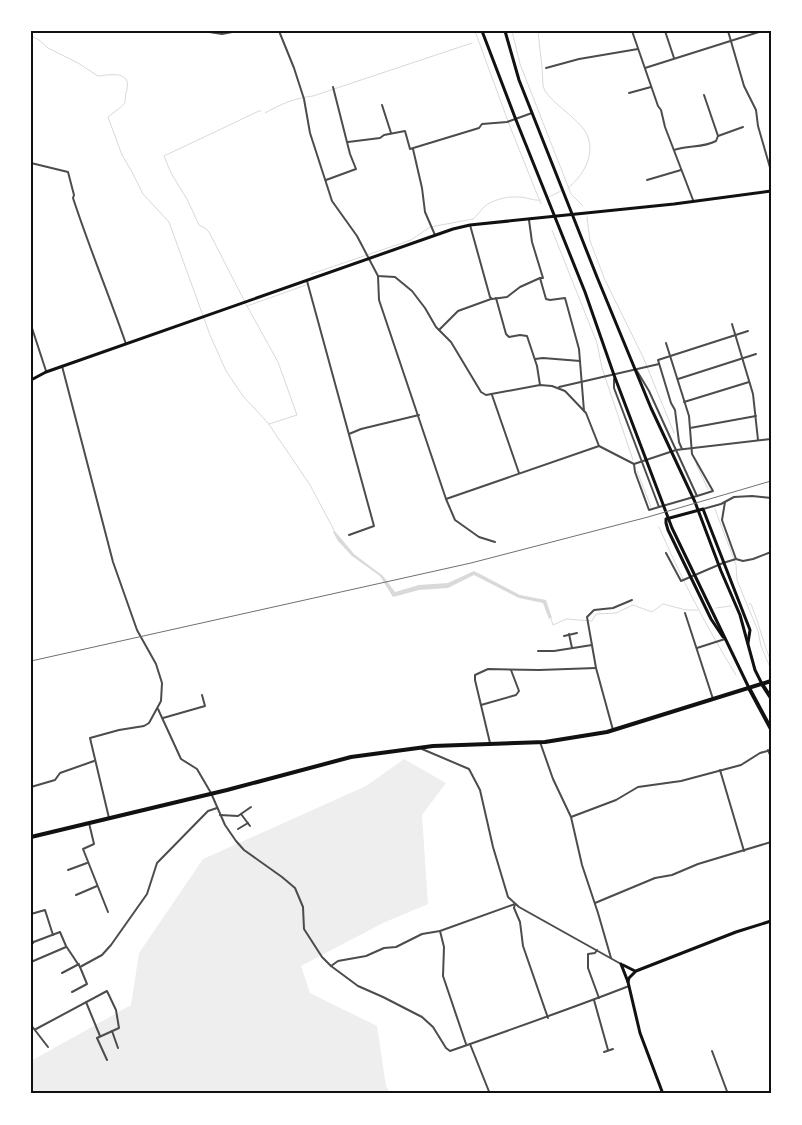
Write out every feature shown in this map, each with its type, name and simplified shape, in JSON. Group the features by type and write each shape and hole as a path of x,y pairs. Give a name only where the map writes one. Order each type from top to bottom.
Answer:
{"highway":[{"path":"31,837 351,757 418,748 540,742 613,730 771,681"},
{"path":"762,684 771,698"},
{"path":"749,688 771,729"}],"main road":[{"path":"482,31 585,292 672,528 749,688"},
{"path":"505,31 516,69 532,112 651,408 695,502 720,571 740,616 755,670 762,684"},
{"path":"31,380 62,366 307,281 368,257 470,225 529,220 771,191"},
{"path":"725,639 717,631 711,619 668,530 666,519 703,508 750,630 747,645"},
{"path":"628,984 632,974 636,971 736,932 771,921"},
{"path":"621,964 636,971"},
{"path":"621,964 640,1033 663,1094"}],"street":[{"path":"203,31 222,34 237,31"},
{"path":"278,31 294,68 304,98 310,133 332,201 358,236 378,276 379,300 446,499 455,520 479,537 495,542"},
{"path":"632,31 693,201"},
{"path":"665,31 674,58"},
{"path":"728,31 744,86 756,110 771,170"},
{"path":"644,68 762,31"},
{"path":"546,68 579,59 638,49"},
{"path":"628,92 651,87"},
{"path":"326,180 356,169 350,154 333,88"},
{"path":"704,95 718,136"},
{"path":"382,105 391,133"},
{"path":"412,149 479,128 482,124 509,122 532,112"},
{"path":"674,150 711,143 716,141 718,136 744,127"},
{"path":"348,142 380,138 391,133 405,131 410,149 412,149 422,188 425,212 435,235"},
{"path":"31,163 68,172 74,195 73,198 82,225 126,344"},
{"path":"647,180 681,170"},
{"path":"654,178 655,182"},
{"path":"439,330 458,311 492,299 507,297 520,287 543,278 532,242 529,220"},
{"path":"470,225 492,299"},
{"path":"378,276 395,277 412,290 439,330 451,342 481,392 486,395 540,385 557,388 565,391 584,411"},
{"path":"540,278 546,299 565,298 579,349 584,411 599,446 634,464 676,450 771,439"},
{"path":"307,281 374,526 349,535"},
{"path":"496,298 506,334 509,337 527,336 535,359 540,385"},
{"path":"732,324 753,394 758,440"},
{"path":"31,325 46,372"},
{"path":"682,449 679,442 675,410 671,403 658,360 748,331"},
{"path":"634,464 635,472 649,510 713,491 694,458 689,416 666,343"},
{"path":"677,379 756,354"},
{"path":"535,359 558,358 580,361"},
{"path":"557,388 659,364"},
{"path":"62,366 113,562 137,630 156,664 162,683 162,694 158,709 150,723 90,738 94,761 110,818"},
{"path":"636,369 649,391 697,496"},
{"path":"614,375 614,388 659,507"},
{"path":"684,402 750,382"},
{"path":"491,394 519,473"},
{"path":"349,434 361,429 419,415"},
{"path":"690,428 756,416"},
{"path":"446,499 599,446"},
{"path":"703,508 725,502 734,497 771,498"},
{"path":"725,502 722,520 734,560"},
{"path":"666,553 682,581 723,563 734,560 748,560 771,552"},
{"path":"613,730 596,668 587,618 594,610 613,608 632,600"},
{"path":"685,613 713,699"},
{"path":"564,636 577,633"},
{"path":"569,634 572,648"},
{"path":"697,648 725,639"},
{"path":"538,651 592,645"},
{"path":"491,744 474,680 475,675 488,668 511,670 596,668"},
{"path":"481,705 516,695 519,691 511,670"},
{"path":"163,718 205,706 202,695"},
{"path":"158,709 181,759 197,769 211,793 220,815 236,841 244,850 295,888 303,907 304,929 316,949 331,966 358,986 422,1017 450,1051 494,1034 548,1018 599,998 628,984"},
{"path":"540,742 553,779 570,817 582,865 611,958"},
{"path":"418,748 469,769 480,790 493,847 508,897 515,904 621,964"},
{"path":"570,817 616,800 638,787 674,783 741,765 760,753 769,750 771,757"},
{"path":"31,787 55,780 60,773 94,761"},
{"path":"720,770 744,851"},
{"path":"220,815 238,816 251,807"},
{"path":"62,973 102,955 147,894 157,864 208,811 217,808"},
{"path":"238,829 249,825 241,814"},
{"path":"89,823 94,844 83,849 108,912"},
{"path":"595,903 655,878 672,875 698,864 771,842"},
{"path":"68,870 88,862"},
{"path":"76,894 98,886"},
{"path":"331,966 338,960 366,956 384,948 396,947 422,934 440,932 515,904"},
{"path":"515,904 514,908 520,922 524,946 548,1018"},
{"path":"31,914 45,910 53,935"},
{"path":"31,937 32,943 60,932 66,946 80,966 87,984 72,992"},
{"path":"440,932 444,947 443,976 466,1045"},
{"path":"31,962 66,946"},
{"path":"597,950 594,954 588,954 588,968 599,998"},
{"path":"36,1029 107,991 116,1010 119,1028 97,1038 107,1060"},
{"path":"594,1000 608,1050"},
{"path":"86,1002 100,1036"},
{"path":"31,1025 36,1029 48,1047"},
{"path":"112,1031 118,1048"},
{"path":"470,1044 490,1094"},
{"path":"604,1052 613,1049"},
{"path":"712,1051 728,1094"}],"shaded area":[{"path":"334,530 354,554 383,576 395,592 419,585 448,583 474,571 520,595 546,600 552,618 549,619 543,603 519,598 474,575 448,588 419,590 393,597 380,576 352,556 338,541 333,532"},
{"path":"404,759 446,783 422,815 428,904 383,923 301,966 310,993 377,1026 386,1086 391,1094 31,1094 31,1061 131,1005 139,953 203,859 366,786"}],"waterway":[{"path":"475,31 541,204"},
{"path":"512,31 520,64 571,194 583,206"},
{"path":"538,31 545,91 553,101 582,127 590,143 590,151 585,168 568,188"},
{"path":"31,36 48,48 78,63 98,76 116,75 124,77 127,81 125,103 108,117 122,155 143,194 169,222 210,335 226,371 243,396 268,423 310,485 334,530"},
{"path":"265,113 282,104 313,96 472,43"},
{"path":"261,111 164,156 199,225 209,232 278,362 297,415 269,424"},
{"path":"549,197 561,191"},
{"path":"311,274 411,240 430,227 473,219 484,207 500,199 521,197 541,200"},
{"path":"587,217 590,241 605,280 643,357 674,433"},
{"path":"552,230 597,343 602,368 633,460"},
{"path":"247,306 306,285"},
{"path":"696,464 708,489"},
{"path":"637,471 651,507"},
{"path":"715,509 736,565 737,580 758,631 761,646 769,665 771,665"},
{"path":"659,527 695,602 736,675"},
{"path":"551,619 553,625 566,619 592,621 596,614 616,613 633,605 652,612 663,604 686,610 698,610"},
{"path":"749,604 751,604 754,611 771,662"},
{"path":"716,608 731,606"}],"railway":[{"path":"31,661 471,563 648,517 771,481"}]}
